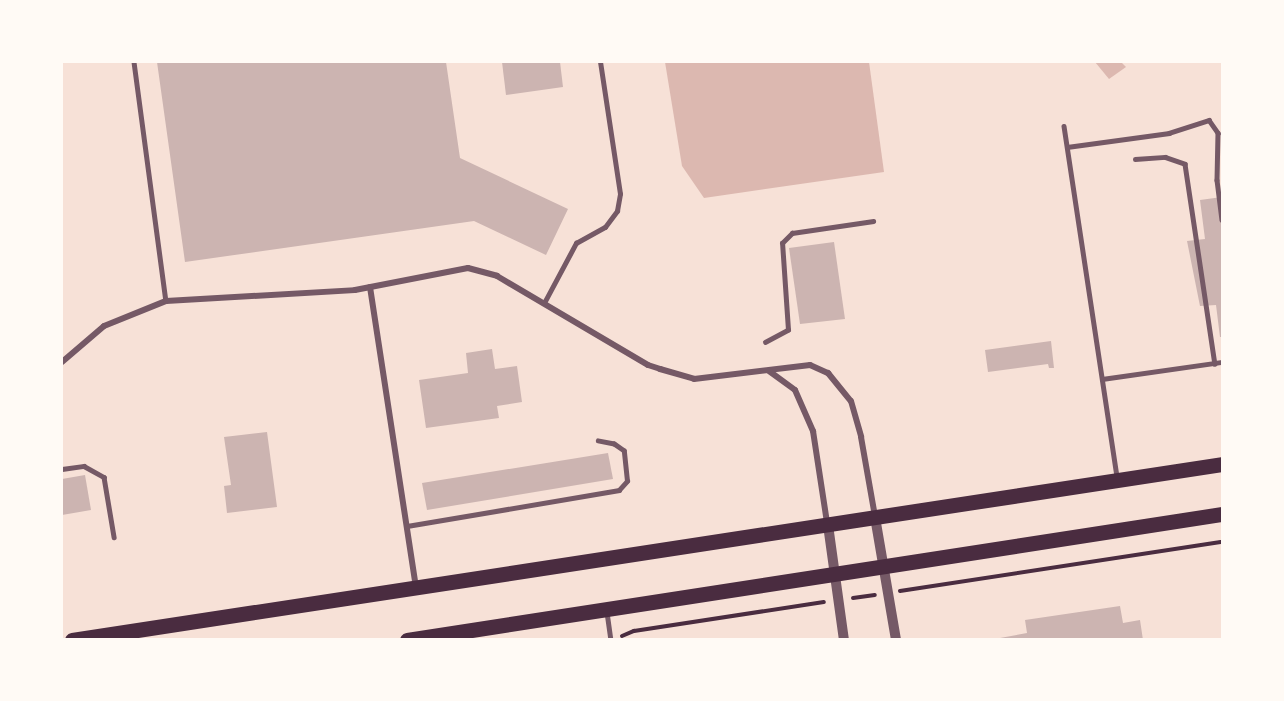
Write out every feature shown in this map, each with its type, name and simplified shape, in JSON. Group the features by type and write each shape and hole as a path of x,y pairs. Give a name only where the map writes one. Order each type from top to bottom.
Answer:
{"main road":[{"path":"72,639 1222,464"},
{"path":"407,639 1222,514"}],"street":[{"path":"62,362 104,326 166,301 355,290 468,268 497,276 648,365 694,379 810,365 828,372 851,400 861,437 896,639"},
{"path":"370,287 416,587"},
{"path":"768,371 795,390 813,431 844,639"}],"lane":[{"path":"134,62 166,301"},
{"path":"544,303 576,243 605,227 617,211 620,194 600,62"},
{"path":"1067,147 1169,133 1209,120 1218,134 1217,180 1222,220"},
{"path":"1064,126 1118,480"},
{"path":"1135,159 1165,158 1185,164 1215,364"},
{"path":"765,342 788,330 782,243 792,233 873,221"},
{"path":"1102,379 1222,362"},
{"path":"407,526 619,490 627,481 624,451 614,444 598,441"},
{"path":"62,469 84,466 104,477 114,537"},
{"path":"606,609 611,639"}],"path":[{"path":"611,639 634,631 1222,542"}],"shaded area":[{"path":"665,62 869,62 884,172 704,198 682,166"},
{"path":"1095,62 1121,62 1126,67 1109,79"}],"building":[{"path":"157,62 446,62 460,158 568,209 546,255 474,221 185,262"},
{"path":"502,62 560,62 563,87 506,95"},
{"path":"1222,197 1222,337 1220,337 1216,305 1200,306 1187,241 1205,239 1200,200"},
{"path":"834,242 845,319 800,324 789,248"},
{"path":"1051,341 1054,368 1049,368 1048,364 988,372 985,350"},
{"path":"492,349 495,369 517,366 522,402 497,406 499,418 426,428 419,380 468,373 466,353"},
{"path":"267,432 277,507 227,513 224,486 231,485 224,437"},
{"path":"608,453 613,479 427,510 422,483"},
{"path":"85,475 91,510 62,515 62,479"},
{"path":"1120,606 1123,623 1140,620 1143,640 989,640 1027,633 1025,620"}]}
